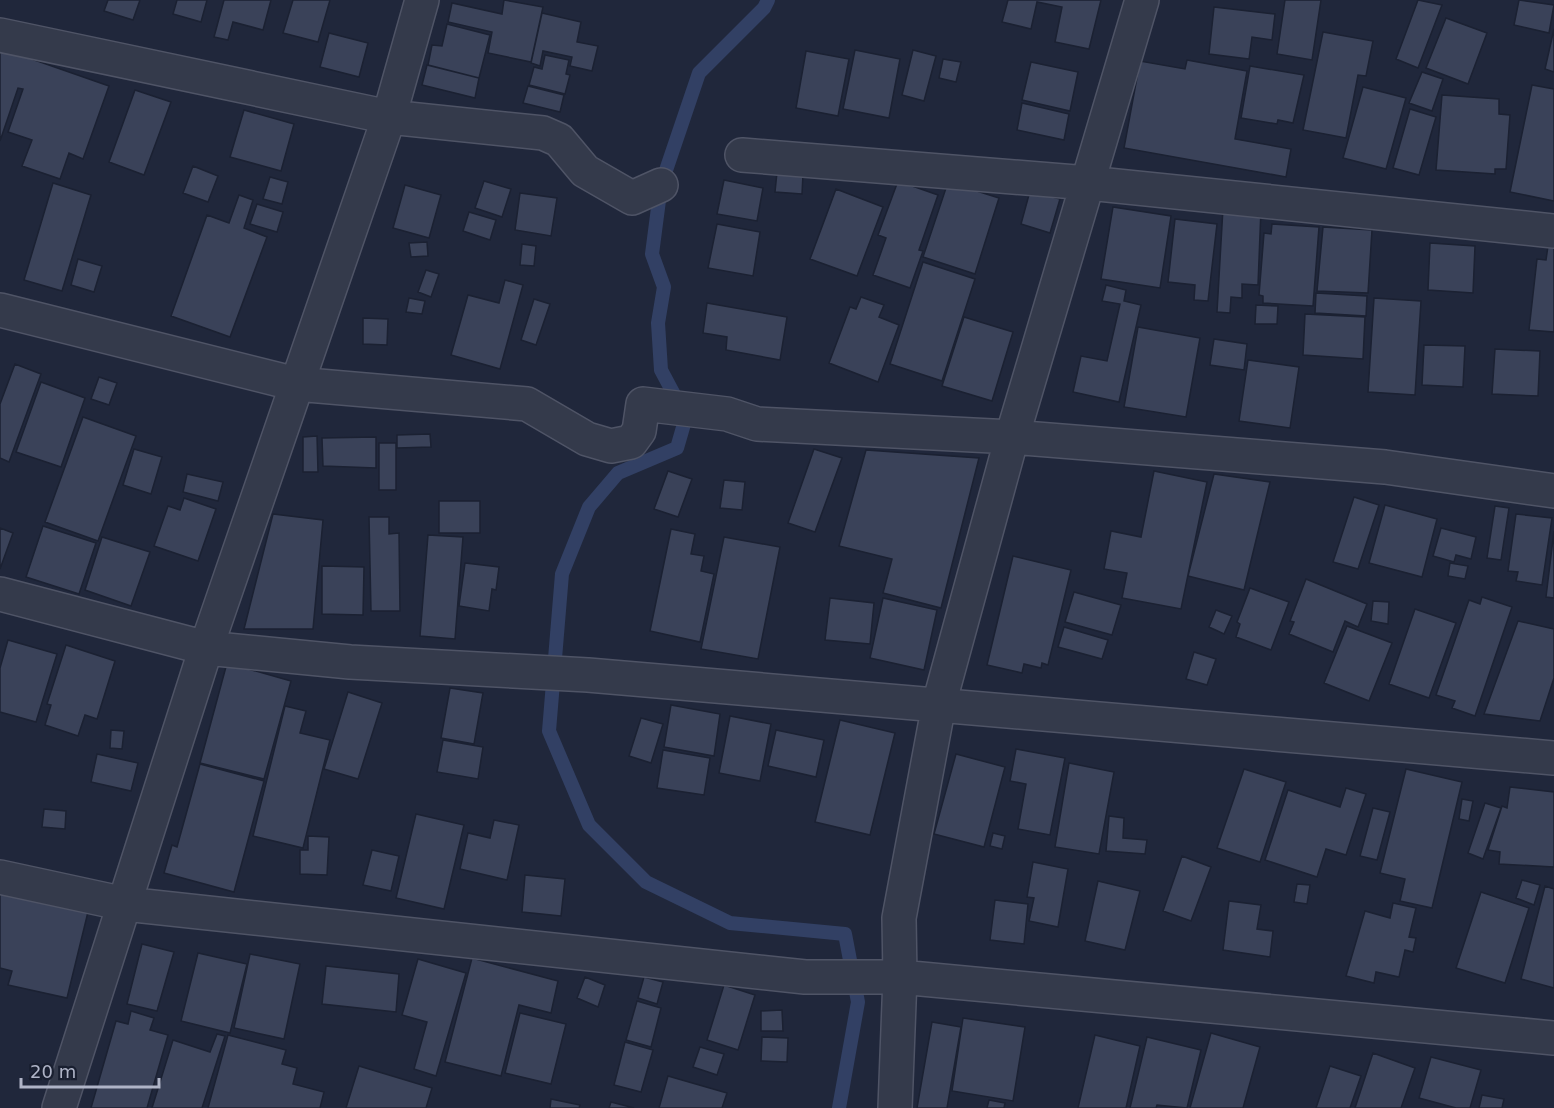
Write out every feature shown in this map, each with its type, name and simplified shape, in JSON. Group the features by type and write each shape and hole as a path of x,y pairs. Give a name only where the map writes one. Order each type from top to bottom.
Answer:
{"street":[{"path":"59,1108 206,648 389,117 422,0"},
{"path":"895,1108 889,976 939,704 1012,436 1142,0"},
{"path":"0,35 389,117 543,133 559,140 585,171 632,198 661,185"},
{"path":"742,155 1088,183 1554,231"},
{"path":"0,310 296,384 527,405 587,439 611,447 631,442 639,431 643,404 727,414 757,424 1012,436 1385,467 1554,491"},
{"path":"0,594 206,648 350,662 588,675 1554,758"},
{"path":"0,877 125,904 805,977 889,976 1554,1038"}],"building":[{"path":"108,0 140,0 133,20 104,11"},
{"path":"177,0 207,0 201,22 173,14"},
{"path":"224,0 271,0 263,30 233,22 228,40 214,37"},
{"path":"293,0 330,0 318,42 283,33"},
{"path":"504,0 543,7 531,62 488,53 492,32 448,22 452,3 502,14"},
{"path":"1008,0 1101,0 1089,49 1055,42 1062,7 1037,2 1031,29 1002,22"},
{"path":"1285,0 1321,0 1312,60 1277,54"},
{"path":"1418,0 1442,5 1418,68 1396,59"},
{"path":"1519,0 1554,5 1549,33 1514,25"},
{"path":"1214,7 1275,14 1272,40 1252,37 1249,59 1209,54"},
{"path":"542,13 581,22 577,42 598,46 592,71 570,66 572,57 543,51 540,66 531,63"},
{"path":"1446,18 1487,33 1468,84 1426,68"},
{"path":"447,24 490,35 479,78 428,65 432,45 442,46"},
{"path":"1554,29 1554,72 1545,69"},
{"path":"1323,32 1373,41 1366,76 1358,75 1346,138 1303,130"},
{"path":"329,33 368,43 359,77 320,67"},
{"path":"0,48 109,86 83,159 69,153 60,179 22,166 32,140 8,132 23,89 18,88 0,141"},
{"path":"855,50 900,59 889,118 843,109"},
{"path":"913,50 936,56 924,101 902,95"},
{"path":"806,51 849,59 838,116 796,108"},
{"path":"545,55 569,60 566,74 570,75 565,94 529,85 534,67 542,69"},
{"path":"943,59 961,62 956,82 939,78"},
{"path":"1187,60 1247,71 1235,139 1291,149 1286,177 1124,148 1140,61 1185,69"},
{"path":"1031,62 1078,72 1070,111 1022,100"},
{"path":"427,65 479,78 475,98 422,85"},
{"path":"1250,66 1304,75 1293,123 1278,120 1277,124 1241,118"},
{"path":"1422,72 1443,79 1432,111 1409,103"},
{"path":"1532,85 1554,89 1554,201 1510,192"},
{"path":"528,86 564,95 560,112 523,103"},
{"path":"1363,87 1406,98 1386,169 1343,158"},
{"path":"135,90 171,102 144,175 109,162"},
{"path":"1442,95 1499,99 1499,114 1510,115 1506,169 1495,169 1495,174 1436,170"},
{"path":"1022,103 1069,114 1064,140 1017,130"},
{"path":"1410,109 1436,117 1419,175 1393,168"},
{"path":"244,110 294,124 281,171 230,157"},
{"path":"193,166 218,176 208,202 183,193"},
{"path":"777,172 803,174 802,194 775,192"},
{"path":"270,177 288,182 282,204 263,199"},
{"path":"724,180 763,188 757,221 717,214"},
{"path":"484,181 511,189 502,217 475,208"},
{"path":"898,181 938,195 919,250 923,251 910,288 873,275 886,238 878,235"},
{"path":"948,182 999,198 975,274 923,257"},
{"path":"53,183 91,195 62,291 24,280"},
{"path":"405,185 441,195 429,238 393,228"},
{"path":"836,189 883,207 857,276 810,259"},
{"path":"1030,191 1060,199 1050,233 1021,224"},
{"path":"520,193 557,198 551,236 515,230"},
{"path":"239,195 253,200 244,228 267,237 230,337 171,316 207,215 229,223"},
{"path":"257,204 283,212 277,232 250,224"},
{"path":"1113,207 1171,216 1160,288 1101,279"},
{"path":"1223,208 1261,209 1258,285 1242,284 1242,298 1231,297 1230,313 1217,312"},
{"path":"469,212 496,220 490,240 463,231"},
{"path":"1175,219 1217,224 1208,301 1194,300 1195,285 1168,282"},
{"path":"717,224 760,232 753,276 708,268"},
{"path":"1272,224 1319,227 1313,306 1263,303 1263,296 1259,295 1264,233 1271,234"},
{"path":"1323,227 1372,230 1368,293 1317,291"},
{"path":"427,242 428,256 411,257 409,243"},
{"path":"1430,243 1475,246 1473,293 1428,290"},
{"path":"522,244 536,246 534,266 520,265"},
{"path":"1548,246 1554,247 1554,332 1529,330 1537,259 1546,260"},
{"path":"78,259 102,266 94,292 71,285"},
{"path":"923,262 975,279 942,381 890,364"},
{"path":"426,270 439,274 431,297 418,292"},
{"path":"505,280 523,285 500,369 451,355 468,295 499,303"},
{"path":"1106,285 1126,290 1124,301 1141,305 1119,402 1073,392 1081,356 1107,361 1120,304 1102,301"},
{"path":"1316,293 1367,296 1366,316 1315,313"},
{"path":"861,297 884,305 879,317 899,325 878,382 829,363 850,307 856,309"},
{"path":"409,298 425,301 422,314 406,312"},
{"path":"1374,298 1421,301 1415,395 1368,392"},
{"path":"534,299 550,304 536,345 521,340"},
{"path":"707,303 787,317 780,360 726,350 727,337 703,333"},
{"path":"1256,305 1278,306 1277,324 1255,324"},
{"path":"1305,314 1365,317 1363,359 1303,355"},
{"path":"964,317 1013,332 992,401 942,386"},
{"path":"363,318 388,319 387,345 363,344"},
{"path":"1138,327 1200,338 1186,417 1124,407"},
{"path":"1214,339 1247,344 1244,370 1210,365"},
{"path":"1424,345 1465,346 1463,387 1422,385"},
{"path":"1495,349 1540,351 1538,396 1492,394"},
{"path":"1248,360 1299,367 1290,428 1239,421"},
{"path":"15,364 41,374 9,462 0,458 0,404"},
{"path":"99,377 117,383 109,405 91,399"},
{"path":"41,382 85,398 61,467 16,452"},
{"path":"83,417 136,436 98,541 45,522"},
{"path":"430,434 431,447 397,448 397,435"},
{"path":"317,436 318,472 303,472 303,437"},
{"path":"376,437 376,468 323,466 322,438"},
{"path":"379,443 396,443 396,490 379,490"},
{"path":"134,449 162,457 151,494 123,485"},
{"path":"814,449 842,458 815,532 788,523"},
{"path":"866,450 979,458 941,608 883,593 892,559 839,546"},
{"path":"668,471 692,479 678,517 654,509"},
{"path":"1154,471 1207,482 1181,609 1122,598 1127,573 1104,569 1111,531 1141,537"},
{"path":"187,474 223,482 218,501 183,492"},
{"path":"1214,474 1270,482 1244,590 1188,576"},
{"path":"724,480 745,482 742,510 720,508"},
{"path":"1354,497 1379,505 1358,569 1333,562"},
{"path":"184,498 216,509 198,561 154,546 168,506 180,510"},
{"path":"439,501 480,501 480,533 439,533"},
{"path":"1385,505 1437,519 1422,577 1369,563"},
{"path":"1495,506 1509,508 1501,560 1487,558"},
{"path":"273,514 323,520 313,629 244,629"},
{"path":"1516,514 1552,518 1542,585 1516,581 1518,572 1508,571"},
{"path":"369,517 389,517 389,534 399,533 400,611 371,611"},
{"path":"43,526 96,543 79,594 26,577"},
{"path":"0,528 13,533 0,569"},
{"path":"1441,528 1476,537 1471,559 1456,555 1454,562 1433,556"},
{"path":"671,529 695,534 691,554 704,556 701,571 714,574 700,642 650,631"},
{"path":"1554,531 1554,598 1546,597"},
{"path":"428,535 463,537 455,639 420,636"},
{"path":"102,537 150,552 131,606 85,590"},
{"path":"724,537 780,547 758,659 701,649"},
{"path":"1013,556 1071,570 1048,665 1042,663 1041,668 1024,664 1022,673 987,665"},
{"path":"465,563 499,567 496,590 492,589 489,611 459,606"},
{"path":"1450,563 1468,566 1465,579 1448,576"},
{"path":"322,566 364,567 363,615 322,614"},
{"path":"1306,579 1367,604 1358,627 1345,621 1333,652 1289,634 1294,622 1290,621"},
{"path":"1250,588 1289,602 1271,650 1236,637 1240,624 1237,622"},
{"path":"1074,592 1121,605 1112,635 1065,622"},
{"path":"1482,597 1512,607 1475,716 1452,708 1455,701 1436,695 1469,600 1480,604"},
{"path":"830,598 874,603 870,644 825,640"},
{"path":"883,598 937,610 924,670 870,658"},
{"path":"1373,601 1389,602 1388,624 1371,621"},
{"path":"1415,609 1456,623 1429,698 1389,684"},
{"path":"1216,610 1232,616 1224,634 1209,627"},
{"path":"1518,621 1554,629 1554,678 1540,721 1484,714"},
{"path":"1347,626 1392,643 1369,701 1324,683"},
{"path":"1064,627 1108,640 1102,659 1058,647"},
{"path":"8,640 57,654 36,722 0,712 0,668"},
{"path":"66,645 115,661 97,719 85,715 78,736 45,725 51,705 47,704"},
{"path":"1194,652 1216,659 1207,685 1186,679"},
{"path":"227,663 291,681 264,779 200,763"},
{"path":"450,688 483,693 474,744 441,738"},
{"path":"348,692 382,703 358,779 324,769"},
{"path":"671,705 720,714 714,756 664,747"},
{"path":"285,706 306,711 300,733 330,740 303,848 253,836"},
{"path":"730,716 771,724 760,781 719,773"},
{"path":"641,718 663,724 651,763 629,756"},
{"path":"840,720 895,733 870,835 815,822"},
{"path":"111,730 124,731 122,749 110,748"},
{"path":"776,730 824,740 816,777 768,766"},
{"path":"443,740 483,747 478,779 437,772"},
{"path":"1016,749 1065,758 1050,835 1018,829 1026,784 1010,781"},
{"path":"663,750 710,758 704,795 657,788"},
{"path":"97,754 138,763 131,791 91,782"},
{"path":"956,754 1005,767 984,847 934,834"},
{"path":"1069,763 1114,772 1099,854 1055,847"},
{"path":"200,764 264,781 234,892 164,873 172,845 177,847"},
{"path":"1244,769 1286,782 1260,862 1217,848"},
{"path":"1406,769 1462,782 1432,908 1400,901 1405,879 1380,873"},
{"path":"1510,787 1554,792 1554,867 1499,864 1500,852 1488,850 1502,806 1507,808"},
{"path":"1346,788 1366,794 1346,855 1326,849 1317,877 1265,860 1288,790 1340,807"},
{"path":"1462,799 1473,801 1469,821 1459,819"},
{"path":"1485,803 1501,808 1483,859 1468,853"},
{"path":"1373,808 1390,812 1377,860 1360,856"},
{"path":"44,809 66,811 65,829 42,827"},
{"path":"416,814 464,825 444,909 396,898"},
{"path":"1109,816 1124,818 1123,838 1147,840 1145,854 1106,851"},
{"path":"494,820 519,825 507,880 460,869 468,833 490,838"},
{"path":"993,833 1005,836 1002,849 990,846"},
{"path":"308,836 329,837 327,875 300,874 300,850 308,850"},
{"path":"372,850 399,856 391,891 363,885"},
{"path":"1182,856 1211,867 1191,921 1163,911"},
{"path":"1033,862 1068,869 1058,927 1029,921 1034,898 1027,897"},
{"path":"525,875 565,879 561,916 522,912"},
{"path":"1522,880 1540,885 1534,905 1516,898"},
{"path":"1098,881 1140,891 1125,950 1085,941"},
{"path":"1297,884 1310,885 1307,904 1294,902"},
{"path":"1545,886 1554,889 1554,988 1521,979"},
{"path":"0,891 88,912 67,998 8,985 12,971 0,968"},
{"path":"1481,892 1529,908 1505,983 1456,968"},
{"path":"995,900 1028,904 1024,944 990,940"},
{"path":"1229,901 1261,905 1257,929 1273,931 1270,957 1223,950"},
{"path":"1393,903 1416,908 1409,937 1416,938 1413,952 1405,950 1399,977 1376,972 1374,983 1346,976 1365,911 1390,918"},
{"path":"142,944 174,952 157,1011 127,1004"},
{"path":"198,953 247,964 230,1033 181,1021"},
{"path":"250,954 300,964 284,1039 234,1028"},
{"path":"472,958 558,981 551,1013 519,1005 501,1076 445,1062"},
{"path":"418,959 466,973 436,1076 414,1069 427,1022 402,1015"},
{"path":"326,966 399,974 396,1012 322,1004"},
{"path":"585,977 605,985 598,1007 577,998"},
{"path":"644,977 663,982 657,1004 638,998"},
{"path":"724,985 755,995 738,1050 707,1040"},
{"path":"637,1001 661,1008 651,1047 626,1040"},
{"path":"782,1010 783,1031 761,1031 761,1011"},
{"path":"131,1011 154,1018 150,1030 168,1035 147,1108 91,1108 116,1021 128,1024"},
{"path":"520,1013 566,1024 551,1084 505,1073"},
{"path":"963,1018 1025,1027 1013,1101 952,1091"},
{"path":"932,1022 961,1027 947,1108 917,1108"},
{"path":"1211,1033 1260,1047 1243,1108 1190,1108"},
{"path":"217,1034 225,1036 202,1108 152,1108 173,1040 210,1052"},
{"path":"228,1035 286,1050 282,1064 297,1068 293,1084 324,1092 320,1108 208,1108"},
{"path":"1095,1035 1140,1046 1126,1108 1078,1108"},
{"path":"762,1037 788,1038 787,1062 761,1061"},
{"path":"1147,1037 1201,1050 1187,1108 1157,1105 1156,1108 1130,1108"},
{"path":"625,1042 653,1050 641,1092 614,1085"},
{"path":"700,1047 724,1054 717,1075 693,1067"},
{"path":"1373,1053 1415,1068 1401,1108 1355,1108"},
{"path":"1431,1057 1481,1070 1470,1108 1456,1108 1419,1098"},
{"path":"359,1066 432,1088 426,1108 346,1108"},
{"path":"1330,1066 1361,1076 1350,1108 1316,1108"},
{"path":"668,1076 727,1093 722,1108 659,1108"},
{"path":"1482,1095 1504,1099 1502,1108 1479,1108"},
{"path":"551,1099 580,1105 579,1108 550,1108"},
{"path":"989,1100 1005,1103 1004,1108 987,1108"},
{"path":"611,1102 634,1108 609,1108"}],"waterway":[{"path":"768,0 764,8 699,73 661,185 652,254 664,287 658,323 661,370 686,417 677,448 618,473 589,507 562,574 549,731 589,825 646,882 730,923 845,934 858,1002 839,1108"}]}
